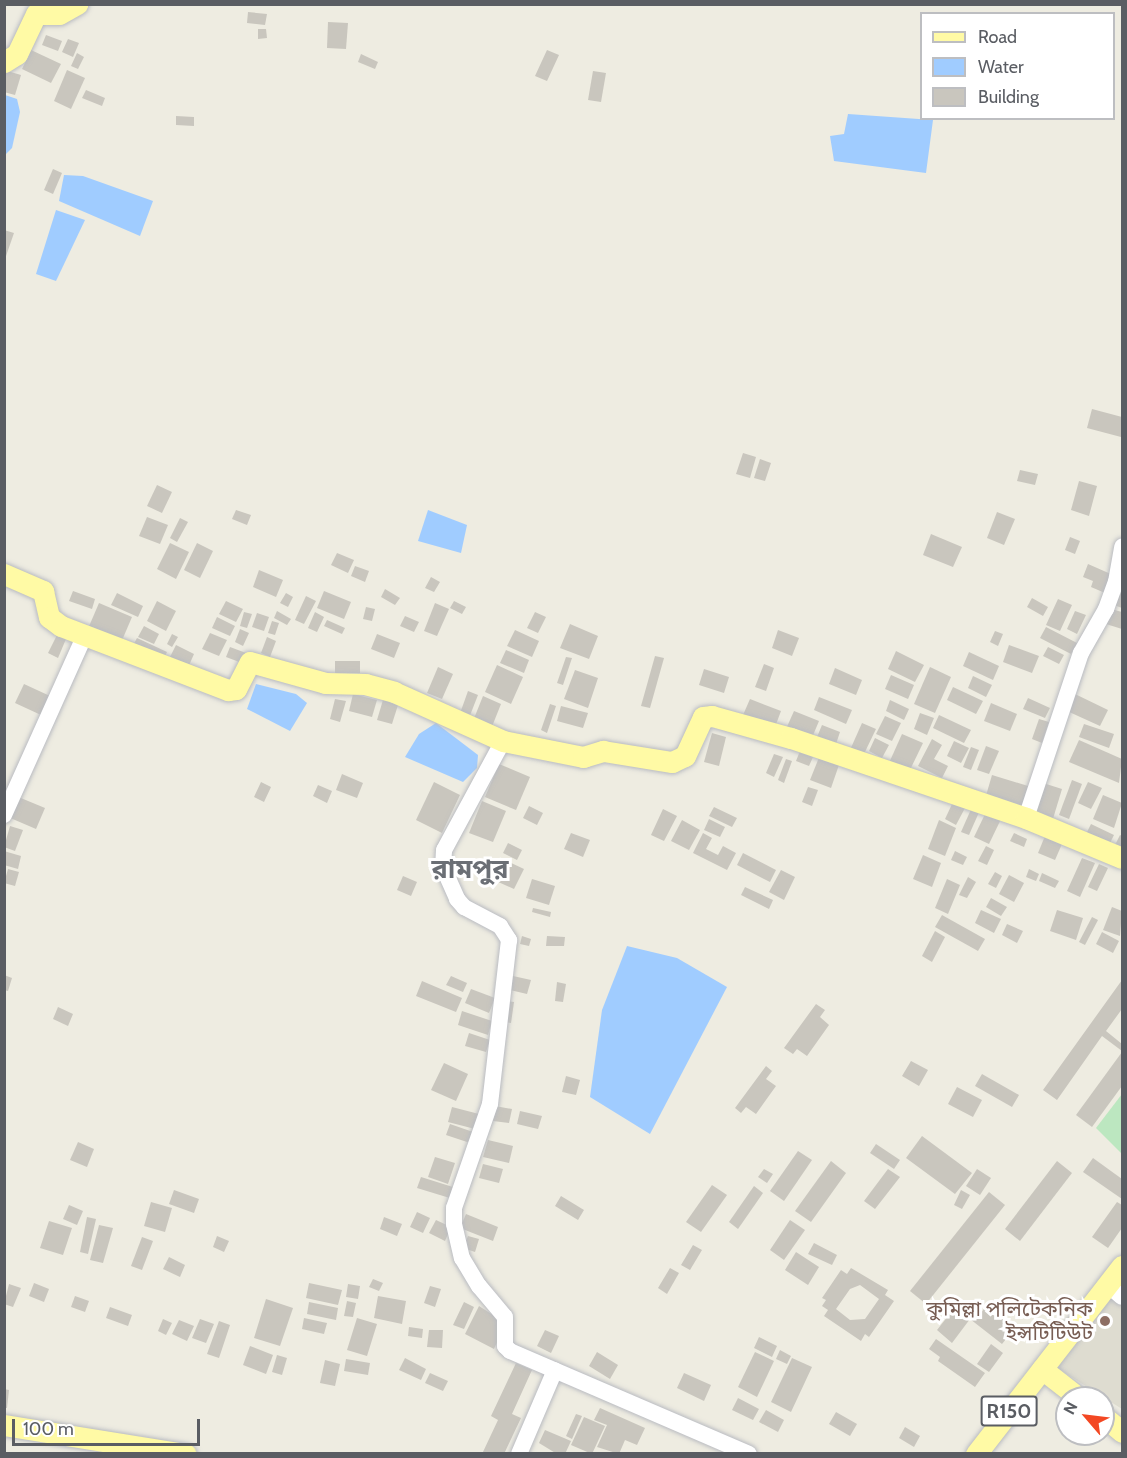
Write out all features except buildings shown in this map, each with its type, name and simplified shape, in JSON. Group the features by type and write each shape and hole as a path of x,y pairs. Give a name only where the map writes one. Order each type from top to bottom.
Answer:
{"main road":[{"path":"4,62 17,54 36,14 58,14 77,4"},
{"path":"4,574 39,588 45,595 49,617 85,635 231,690 250,662 325,683 365,684 394,692 503,741 583,757 603,751 672,762 685,756 703,717 712,716 791,738 1026,818 1122,858"},
{"name":"R150","path":"976,1454 1042,1369 1115,1291 1122,1266"},
{"path":"1042,1369 1064,1386"},
{"path":"4,1425 177,1453"},
{"path":"4,1438 98,1454"}],"street":[{"path":"1026,818 1081,653 1109,600 1122,547"},
{"path":"4,815 85,635"},
{"path":"503,741 444,850 443,867 457,899 464,907 500,926 509,940 490,1104 454,1208 454,1224 467,1269 506,1317 505,1346 749,1454"},
{"path":"519,1454 555,1370"}],"shaded area":[{"name":"কুমিল্লা পলিটেকনিক ইন্সটিটিউট","path":"1122,1276 1122,1409 1115,1405 1115,1386 1086,1386 1054,1366"}],"green space":[{"path":"1122,1094 1122,1154 1096,1128"}],"water":[{"path":"5,95 17,99 20,112 12,148 5,155"},
{"path":"848,114 933,120 926,173 834,161 830,136 844,134"},
{"path":"64,175 83,176 153,201 140,236 59,201"},
{"path":"56,210 85,220 56,281 36,274"},
{"path":"428,510 467,525 461,553 418,541"},
{"path":"256,684 296,694 307,703 290,731 247,709"},
{"path":"436,723 478,755 477,768 463,782 405,757 419,734"},
{"path":"627,946 677,958 727,987 650,1134 590,1097 602,1010"}],"place":[{"name":"কুমিল্লা পলিটেকনিক ইন্সটিটিউট","path":"1105,1321"}],"district":[{"name":"রামপুর","path":"470,869"}]}
